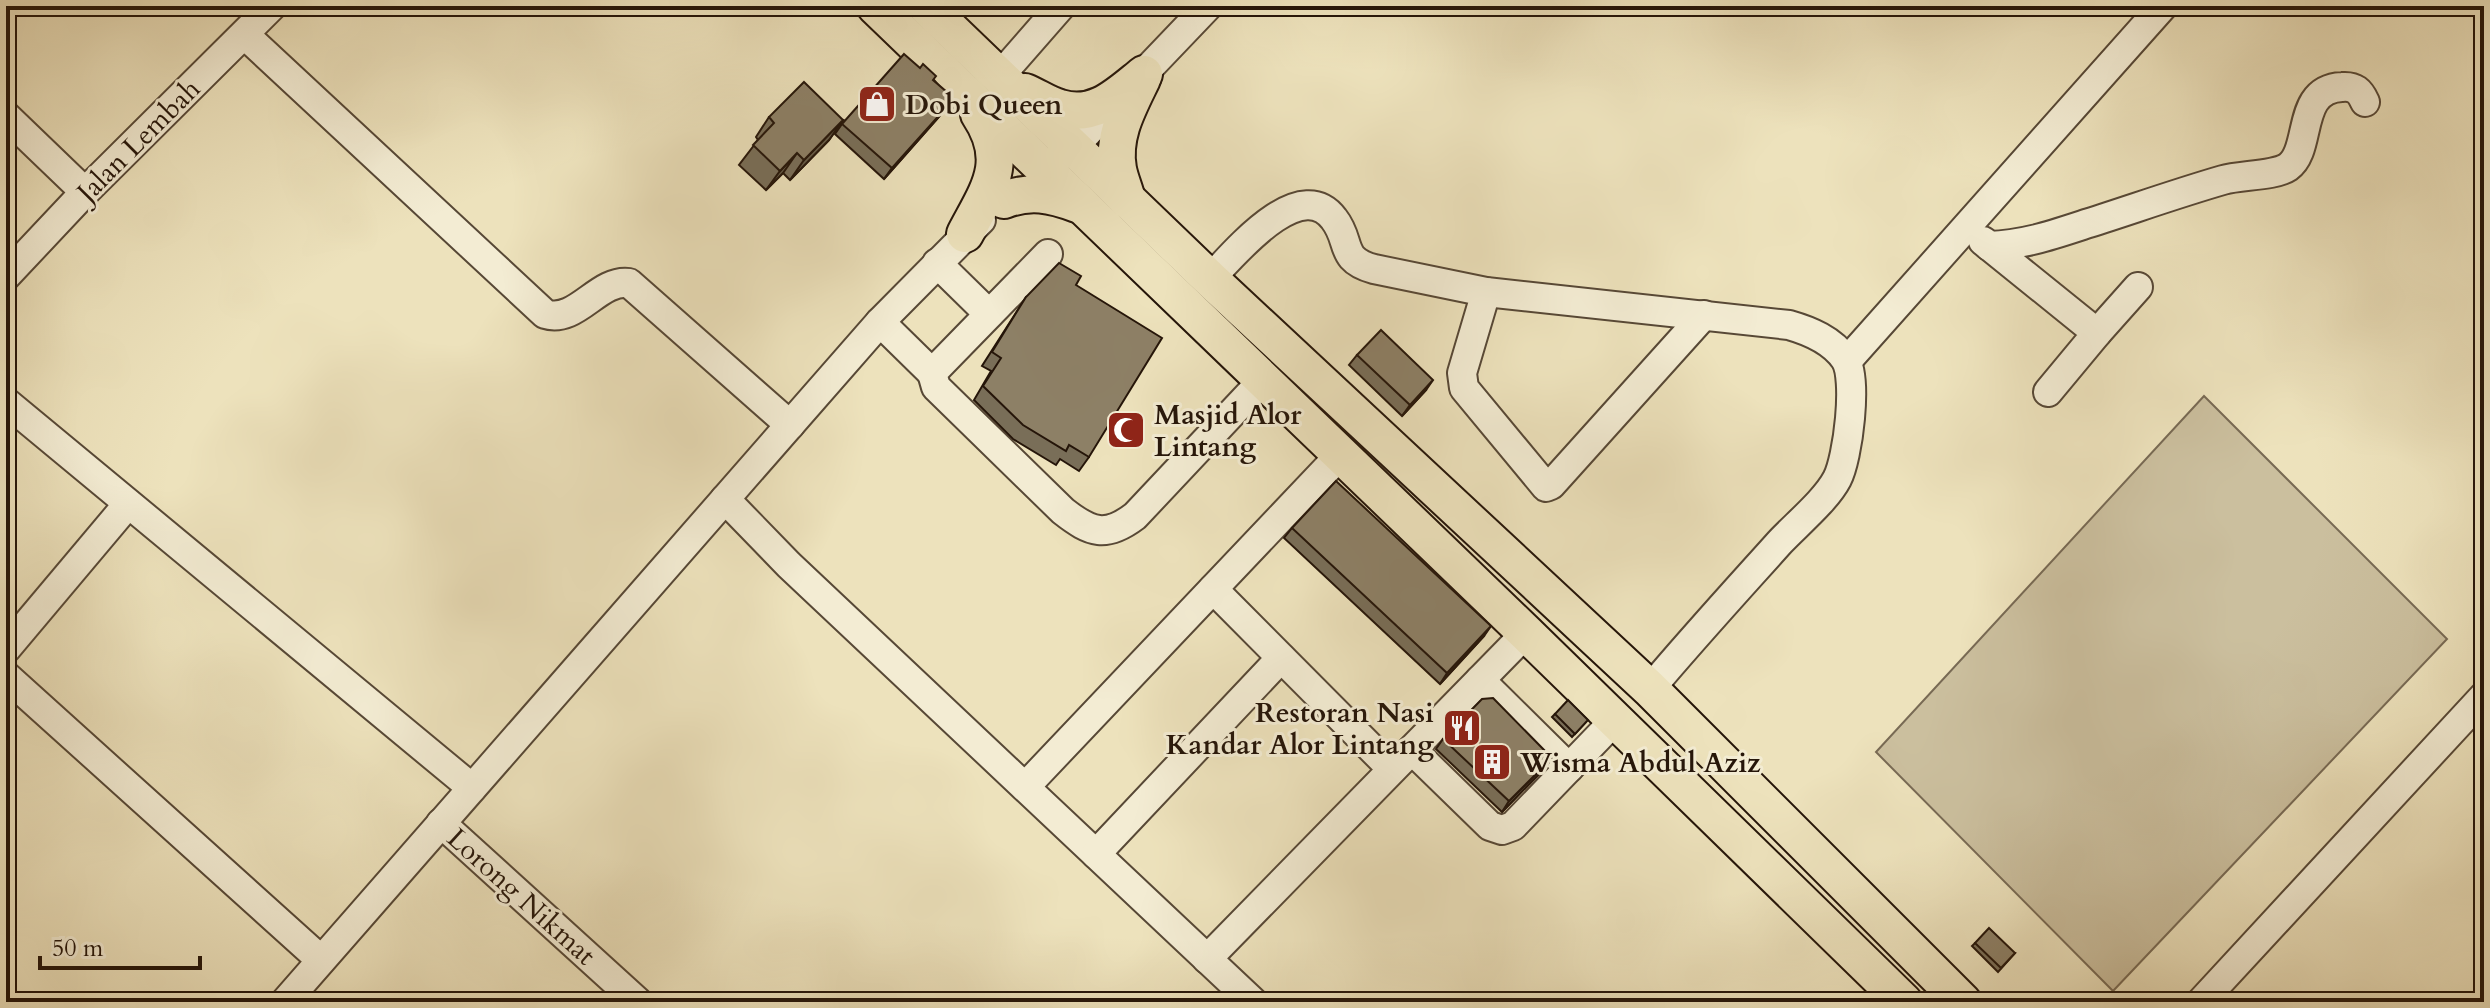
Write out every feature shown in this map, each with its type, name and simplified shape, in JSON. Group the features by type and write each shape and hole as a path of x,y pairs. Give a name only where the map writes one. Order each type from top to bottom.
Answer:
{"main road":[{"path":"875,6 1904,1002"},
{"path":"926,6 1210,279 1650,689 1963,1002"},
{"path":"1002,79 1057,108 1074,111 1099,107 1144,74"},
{"path":"1127,200 1119,172 1117,145 1120,127 1144,74"},
{"path":"965,234 993,182 996,164 989,129 966,95"},
{"path":"1004,200 1041,193 1082,206"}],"street":[{"name":"Jalan Lembah","path":"6,276 85,192 272,6"},
{"path":"1002,79 1061,6"},
{"path":"298,997 321,960 880,322 965,234 1072,147 1208,6"},
{"path":"1847,361 2163,6"},
{"path":"245,35 545,314 554,317 565,315 614,284 629,283 790,425"},
{"path":"1989,246 2030,242 2221,181 2283,170 2296,157 2309,113 2319,96 2335,88 2353,88 2360,92 2365,102"},
{"path":"6,116 85,192"},
{"path":"1210,279 1240,247 1270,222 1292,206 1303,204 1322,208 1333,216 1340,228 1345,249 1350,258 1360,265 1486,292 1789,325 1805,330 1833,347 1847,361 1850,392 1847,449 1835,482 1650,689"},
{"path":"1967,228 2097,333"},
{"path":"932,373 1048,254"},
{"path":"937,263 989,314"},
{"path":"2048,392 2138,287"},
{"path":"1486,292 1462,373 1464,388 1546,487 1704,315"},
{"path":"880,322 932,373 936,387 1063,511 1082,526 1100,531 1120,527 1135,516 1263,380"},
{"path":"6,402 472,788"},
{"path":"1025,787 1341,454"},
{"path":"725,499 789,565 1253,1002"},
{"path":"6,649 128,504"},
{"path":"1213,589 1281,658 1402,760 1496,830 1513,826 1615,720"},
{"path":"1207,959 1526,633"},
{"path":"1096,854 1281,658"},
{"path":"6,676 321,960"},
{"path":"1480,680 1569,768"},
{"path":"2201,1002 2484,696"},
{"name":"Lorong Nikmat","path":"441,823 638,1002"}],"shaded area":[{"path":"2204,396 2447,639 2113,991 1876,752"}],"building":[{"path":"904,54 920,68 923,64 936,76 933,80 948,93 945,95 952,101 892,168 842,124"},
{"path":"804,82 843,120 804,160 797,153 780,171 753,145 774,123 769,117"},
{"path":"1059,263 1081,276 1076,285 1162,338 1089,457 1069,445 1066,451 1023,425 983,386 1001,358 992,352 1026,297"},
{"path":"1381,330 1433,380 1410,405 1357,355"},
{"path":"1336,481 1491,626 1447,673 1292,528"},
{"name":"Wisma Abdul Aziz","path":"1493,698 1552,758 1509,801 1443,739 1482,699"},
{"path":"1568,700 1588,720 1575,734 1555,714"},
{"path":"1989,928 2015,953 2001,968 1975,943"}],"place":[{"name":"Dobi Queen","path":"877,104"},
{"name":"Masjid Alor Lintang","path":"1126,430"},
{"name":"Restoran Nasi Kandar Alor Lintang","path":"1462,728"},
{"name":"Wisma Abdul Aziz","path":"1492,762"}]}
